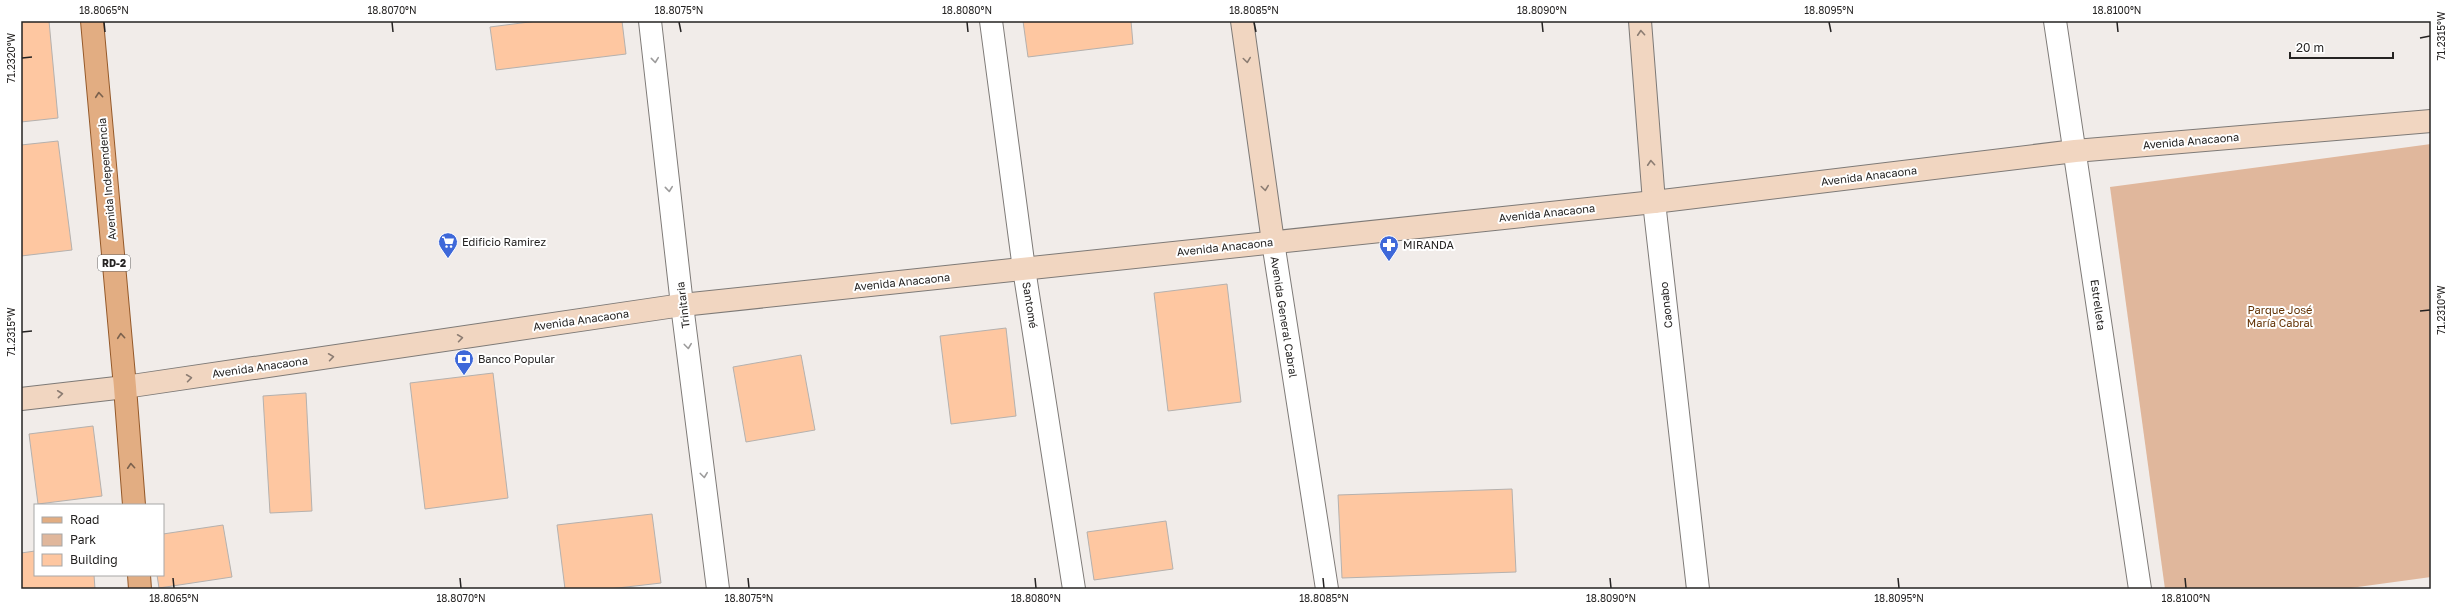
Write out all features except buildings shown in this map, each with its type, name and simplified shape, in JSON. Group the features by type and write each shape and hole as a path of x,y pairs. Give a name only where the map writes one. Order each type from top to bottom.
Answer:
{"main road":[{"name":"Avenida Independencia","path":"92,21 126,387 134,504"},
{"name":"Avenida General Cabral","path":"1242,21 1273,242"},
{"name":"Caonabo","path":"1640,21 1654,202"},
{"name":"Avenida Anacaona","path":"21,398 126,387 682,305 1654,202 2075,151 2431,121"},
{"path":"139,576 140,589"}],"street":[{"name":"Trinitaria","path":"650,21 682,305 718,589"},
{"name":"Santomé","path":"991,21 1024,269 1074,589"},
{"name":"Estrelleta","path":"2055,21 2140,589"},
{"name":"Caonabo","path":"1654,202 1698,589"},
{"name":"Avenida General Cabral","path":"1273,242 1327,589"}],"green space":[{"name":"Parque José María Cabral","path":"2431,144 2431,577 2343,589 2165,589 2110,187"}],"place":[{"name":"Edificio Ramirez","path":"448,259"},
{"name":"MIRANDA","path":"1389,262"},
{"name":"Banco Popular","path":"464,376"}]}
